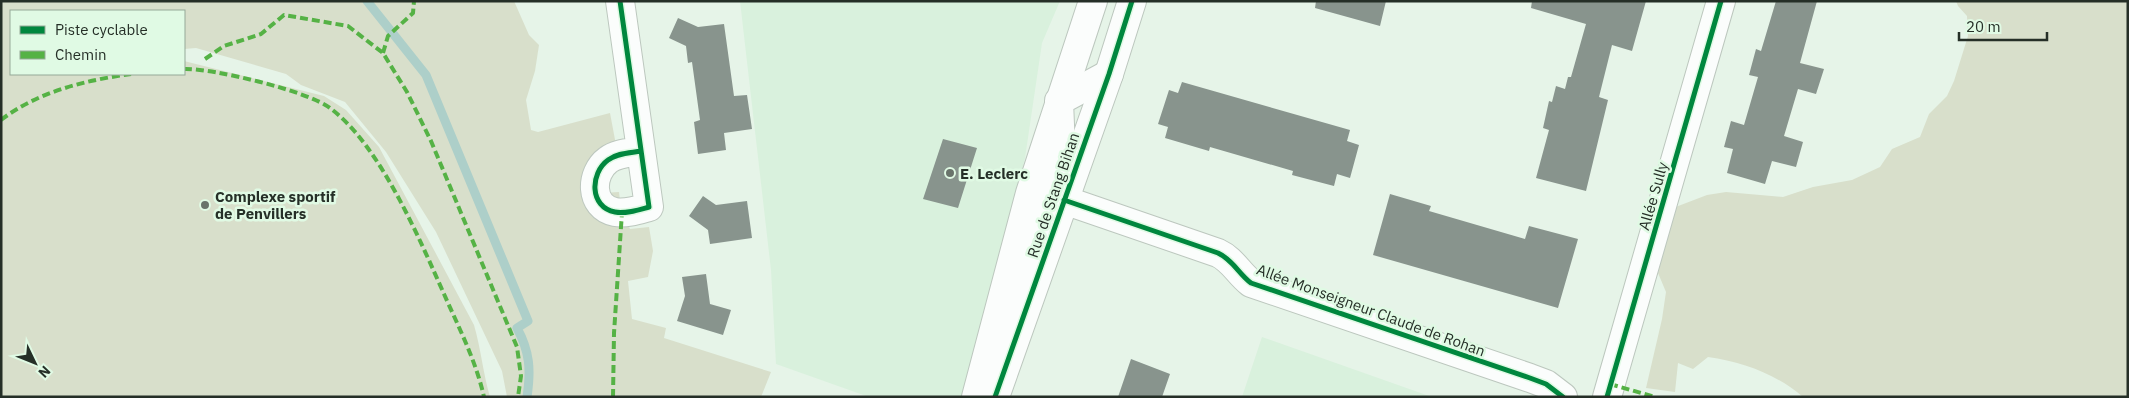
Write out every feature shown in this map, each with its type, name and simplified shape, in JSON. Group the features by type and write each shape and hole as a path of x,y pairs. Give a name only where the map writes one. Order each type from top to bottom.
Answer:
{"street":[{"path":"620,1 641,151"},
{"name":"Rue de Stang Bihan","path":"976,397 1030,193 1093,1"},
{"name":"Rue de Stang Bihan","path":"995,397 1109,74 1132,1"},
{"name":"Allée Sully","path":"1607,397 1721,1"},
{"path":"1023,318 1018,296 1019,284 1061,149 1059,101 1109,74"},
{"name":"Allée Monseigneur Claude de Rohan","path":"1064,200 1218,253 1232,261 1243,277 1251,283 1530,378 1546,384 1563,397"}],"shaded area":[{"path":"1,1 514,1 529,35 539,45 535,71 526,100 531,130 538,132 610,113 616,145 585,194 619,192 621,209 630,229 649,227 653,251 648,277 628,281 632,319 666,328 664,338 771,372 761,397 507,397 502,371 436,232 386,152 345,102 301,85 286,74 196,48 185,49 185,10 10,10 10,75 185,75 185,61 324,96 346,110 379,147 474,325 490,397 1,397"},
{"path":"740,1 1060,1 1042,43 1025,158 964,397 869,397 776,364 771,270"},
{"path":"1956,1 2128,1 2128,397 1803,397 1782,382 1758,370 1734,362 1708,357 1693,369 1678,363 1675,392 1646,388 1662,319 1666,292 1658,273 1673,208 1707,195 1726,192 1783,197 1813,187 1852,180 1880,167 1892,149 1920,137 1929,114 1947,96 1954,81 1968,36 1967,16"},
{"path":"1262,337 1432,397 1242,397"}],"building":[{"path":"1316,1 1386,1 1380,26 1315,8"},
{"path":"1532,1 1646,1 1632,51 1612,45 1599,97 1608,100 1586,191 1536,178 1549,130 1543,128 1549,101 1552,102 1556,86 1565,89 1568,77 1571,77 1586,24 1531,8"},
{"path":"1776,1 1817,1 1800,63 1824,69 1816,94 1798,89 1784,136 1803,142 1796,167 1772,161 1765,184 1727,173 1733,149 1724,147 1731,121 1744,125 1758,77 1749,75 1756,49 1761,51"},
{"path":"678,18 698,27 724,24 734,96 747,95 752,129 724,133 726,150 698,154 694,122 700,120 692,62 688,63 686,46 669,38"},
{"path":"1182,82 1350,130 1347,141 1359,145 1350,178 1337,174 1334,186 1292,175 1293,171 1210,147 1209,151 1165,138 1168,127 1158,124 1169,90 1178,93"},
{"name":"E. Leclerc","path":"943,139 977,148 958,208 923,199"},
{"path":"1390,194 1431,206 1429,211 1525,239 1529,226 1578,239 1558,308 1373,255"},
{"path":"703,196 716,205 747,201 752,238 710,244 708,230 689,216"},
{"path":"706,274 710,304 731,310 723,335 677,321 685,296 682,277"},
{"path":"1131,359 1170,374 1162,397 1118,397"}],"waterway":[{"path":"367,1 426,75 528,321 517,328 527,353 529,378 527,397"}],"marked path":[{"path":"383,53 388,36 413,13 414,1"},
{"path":"205,59 224,46 261,34 284,15 348,26 383,53 407,92 431,141 517,347 521,376 518,397"},
{"path":"185,69 237,76 282,88 319,101 348,124 381,168 410,220 467,345 484,397"},
{"path":"1,120 15,110 46,95 80,84 125,75"},
{"path":"613,397 614,333 622,212"},
{"path":"1610,384 1655,397"}],"cycle path":[{"path":"620,1 649,207 623,212 606,209 600,204 595,189 595,181 602,166 615,156 641,151"},
{"path":"995,397 1109,74 1132,1"},
{"path":"1607,397 1721,1"},
{"path":"1064,200 1218,253 1228,259 1251,283 1530,378 1546,384 1563,397"}],"place":[{"name":"E. Leclerc","path":"950,173"},
{"name":"Complexe sportif de Penvillers","path":"205,205"}]}
